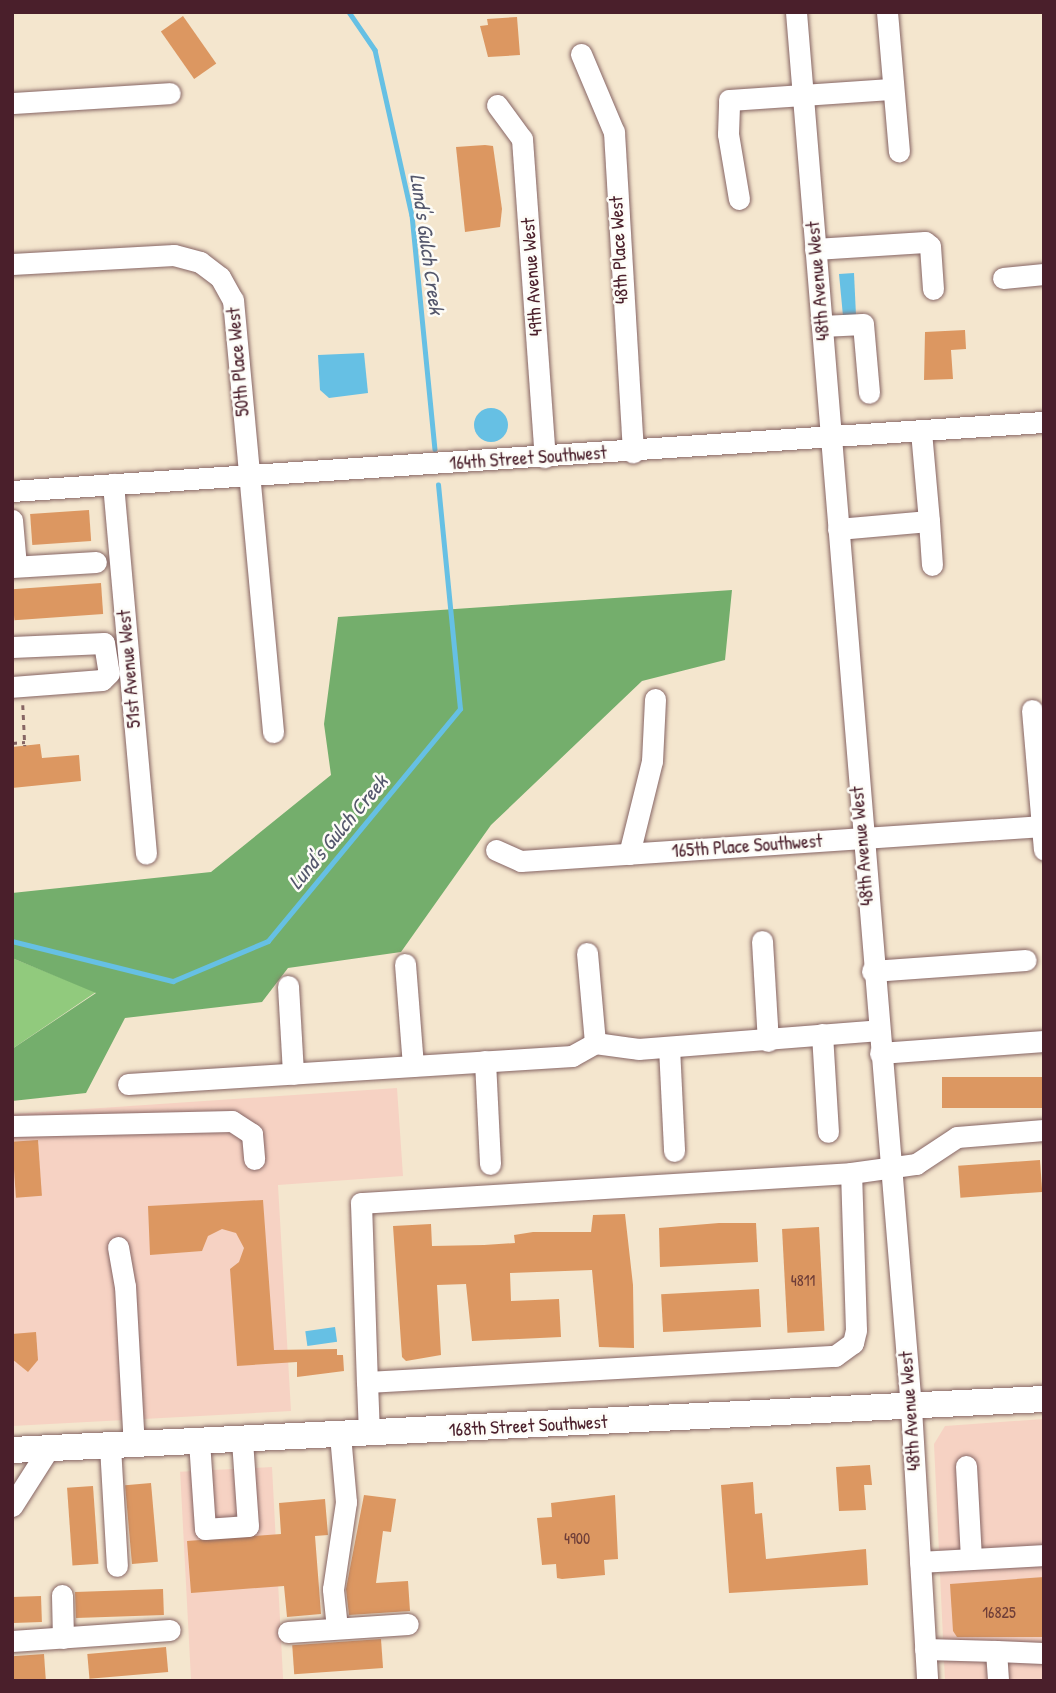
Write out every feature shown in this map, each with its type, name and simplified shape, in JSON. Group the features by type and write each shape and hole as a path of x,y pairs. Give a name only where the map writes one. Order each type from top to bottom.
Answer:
{"main road":[{"name":"168th Street Southwest","path":"12,1450 911,1408 1044,1399"}],"street":[{"name":"48th Avenue West","path":"796,12 872,971 911,1408 927,1681"},
{"path":"887,12 891,89 899,151"},
{"name":"48th Place West","path":"581,54 614,132 634,452"},
{"path":"738,199 728,134 729,100 804,92 891,89"},
{"path":"12,103 170,93"},
{"name":"49th Avenue West","path":"497,105 522,139 545,457"},
{"path":"815,249 925,242 930,246 933,289"},
{"name":"50th Place West","path":"12,264 174,254 200,262 220,277 233,300 247,475 273,732"},
{"path":"1003,278 1044,274"},
{"path":"822,326 863,324 869,393"},
{"name":"164th Street Southwest","path":"12,491 831,439 1044,422"},
{"path":"921,432 932,565"},
{"name":"51st Avenue West","path":"113,484 146,854"},
{"path":"12,520 14,567 96,562"},
{"path":"838,529 929,521"},
{"path":"12,647 104,643 109,673 102,680 17,695"},
{"path":"629,854 652,761 655,699"},
{"path":"1032,710 1044,849"},
{"name":"165th Place Southwest","path":"496,850 521,860 1043,826"},
{"path":"762,941 768,1041"},
{"path":"587,953 595,1043"},
{"path":"872,971 1026,960"},
{"path":"405,964 413,1066"},
{"path":"288,986 293,1074"},
{"path":"128,1084 572,1055 595,1043 669,1047 878,1030"},
{"path":"822,1034 828,1132"},
{"path":"880,1053 1044,1041"},
{"path":"669,1047 674,1151"},
{"path":"485,1061 490,1164"},
{"path":"12,1126 232,1121 252,1134 254,1159"},
{"path":"369,1434 361,1203 851,1174 890,1168 935,1156 957,1138 1044,1130"},
{"path":"367,1382 835,1356 853,1343 856,1330 851,1174"},
{"path":"117,1566 125,1286 118,1247"},
{"path":"337,1628 333,1589 346,1502 340,1435"},
{"path":"199,1441 205,1529 248,1526 242,1440"},
{"path":"13,1503 48,1448"},
{"path":"966,1465 971,1559"},
{"path":"920,1562 1044,1555"},
{"path":"62,1595 63,1638"},
{"path":"288,1632 408,1624"},
{"path":"12,1641 170,1630"},
{"path":"925,1649 1044,1653"},
{"path":"996,1651 998,1681"}],"path":[{"path":"12,743 25,744 17,695"}],"shaded area":[{"path":"397,1088 403,1176 278,1185 291,1411 12,1426 12,1114"},
{"path":"1044,1419 1044,1681 945,1681 934,1444 945,1426"},
{"path":"272,1467 283,1681 191,1681 180,1472"}],"green space":[{"path":"732,590 725,660 642,681 491,825 401,952 288,968 262,1002 125,1018 86,1093 12,1101 12,1049 96,993 12,958 12,893 211,872 331,775 324,724 338,617"},
{"path":"12,958 96,992 12,1049"}],"water":[{"path":"854,273 856,316 843,316 839,274"},
{"path":"364,353 368,393 329,398 320,390 318,355"},
{"path":"491,408 503,413 508,425 503,437 491,442 479,437 474,425 479,413"},
{"path":"335,1327 337,1342 307,1346 305,1331"}],"building":[{"path":"183,16 216,64 194,79 161,31"},
{"path":"517,17 520,55 488,57 480,26 488,25 487,19"},
{"path":"493,146 502,209 500,227 465,232 456,147"},
{"path":"965,330 966,349 951,350 953,379 924,380 925,332"},
{"path":"89,510 91,541 32,545 30,514"},
{"path":"101,583 103,614 14,620 12,589"},
{"path":"40,744 42,758 79,755 81,781 12,788 12,747"},
{"path":"942,1077 1044,1077 1044,1108 942,1108"},
{"path":"38,1140 42,1196 16,1198 12,1142"},
{"path":"1040,1160 1042,1192 960,1198 958,1166"},
{"path":"263,1200 274,1350 337,1349 337,1355 343,1355 344,1371 297,1377 297,1362 237,1366 230,1269 239,1262 244,1248 236,1233 222,1229 208,1236 202,1251 150,1255 148,1206"},
{"path":"625,1214 633,1285 634,1348 599,1347 592,1270 510,1273 511,1301 559,1299 561,1337 472,1341 466,1284 437,1285 441,1355 406,1361 402,1357 393,1226 431,1224 432,1246 484,1245 515,1243 514,1235 533,1232 591,1232 593,1215"},
{"path":"756,1223 758,1262 660,1267 659,1228"},
{"path":"819,1227 824,1331 787,1333 782,1229"},
{"path":"759,1289 761,1327 663,1332 661,1294"},
{"path":"36,1332 38,1360 28,1372 12,1359 12,1334"},
{"path":"870,1465 872,1485 864,1485 866,1510 839,1511 836,1467"},
{"path":"753,1482 755,1514 762,1513 766,1559 866,1549 868,1585 729,1593 721,1485"},
{"path":"151,1483 158,1562 132,1564 125,1485"},
{"path":"93,1486 98,1564 73,1566 67,1488"},
{"path":"364,1495 396,1499 391,1532 383,1531 376,1583 408,1581 410,1611 349,1615 346,1589"},
{"path":"615,1495 618,1559 604,1560 605,1575 557,1578 556,1564 542,1565 537,1518 552,1517 551,1503"},
{"path":"325,1499 328,1535 315,1536 321,1614 287,1617 284,1586 191,1593 187,1541 281,1534 279,1503"},
{"path":"1044,1577 1044,1637 957,1637 953,1631 950,1584"},
{"path":"163,1589 164,1615 76,1618 75,1592"},
{"path":"41,1596 42,1622 13,1623 12,1597"},
{"path":"381,1639 383,1668 294,1674 292,1645"},
{"path":"166,1647 168,1672 89,1679 87,1654"},
{"path":"44,1654 46,1680 14,1681 12,1656"}],"waterway":[{"name":"Lund's Gulch Creek","path":"349,12 375,50 412,215 435,449"},
{"name":"Lund's Gulch Creek","path":"12,941 173,981 268,941 460,709 438,485"}]}
